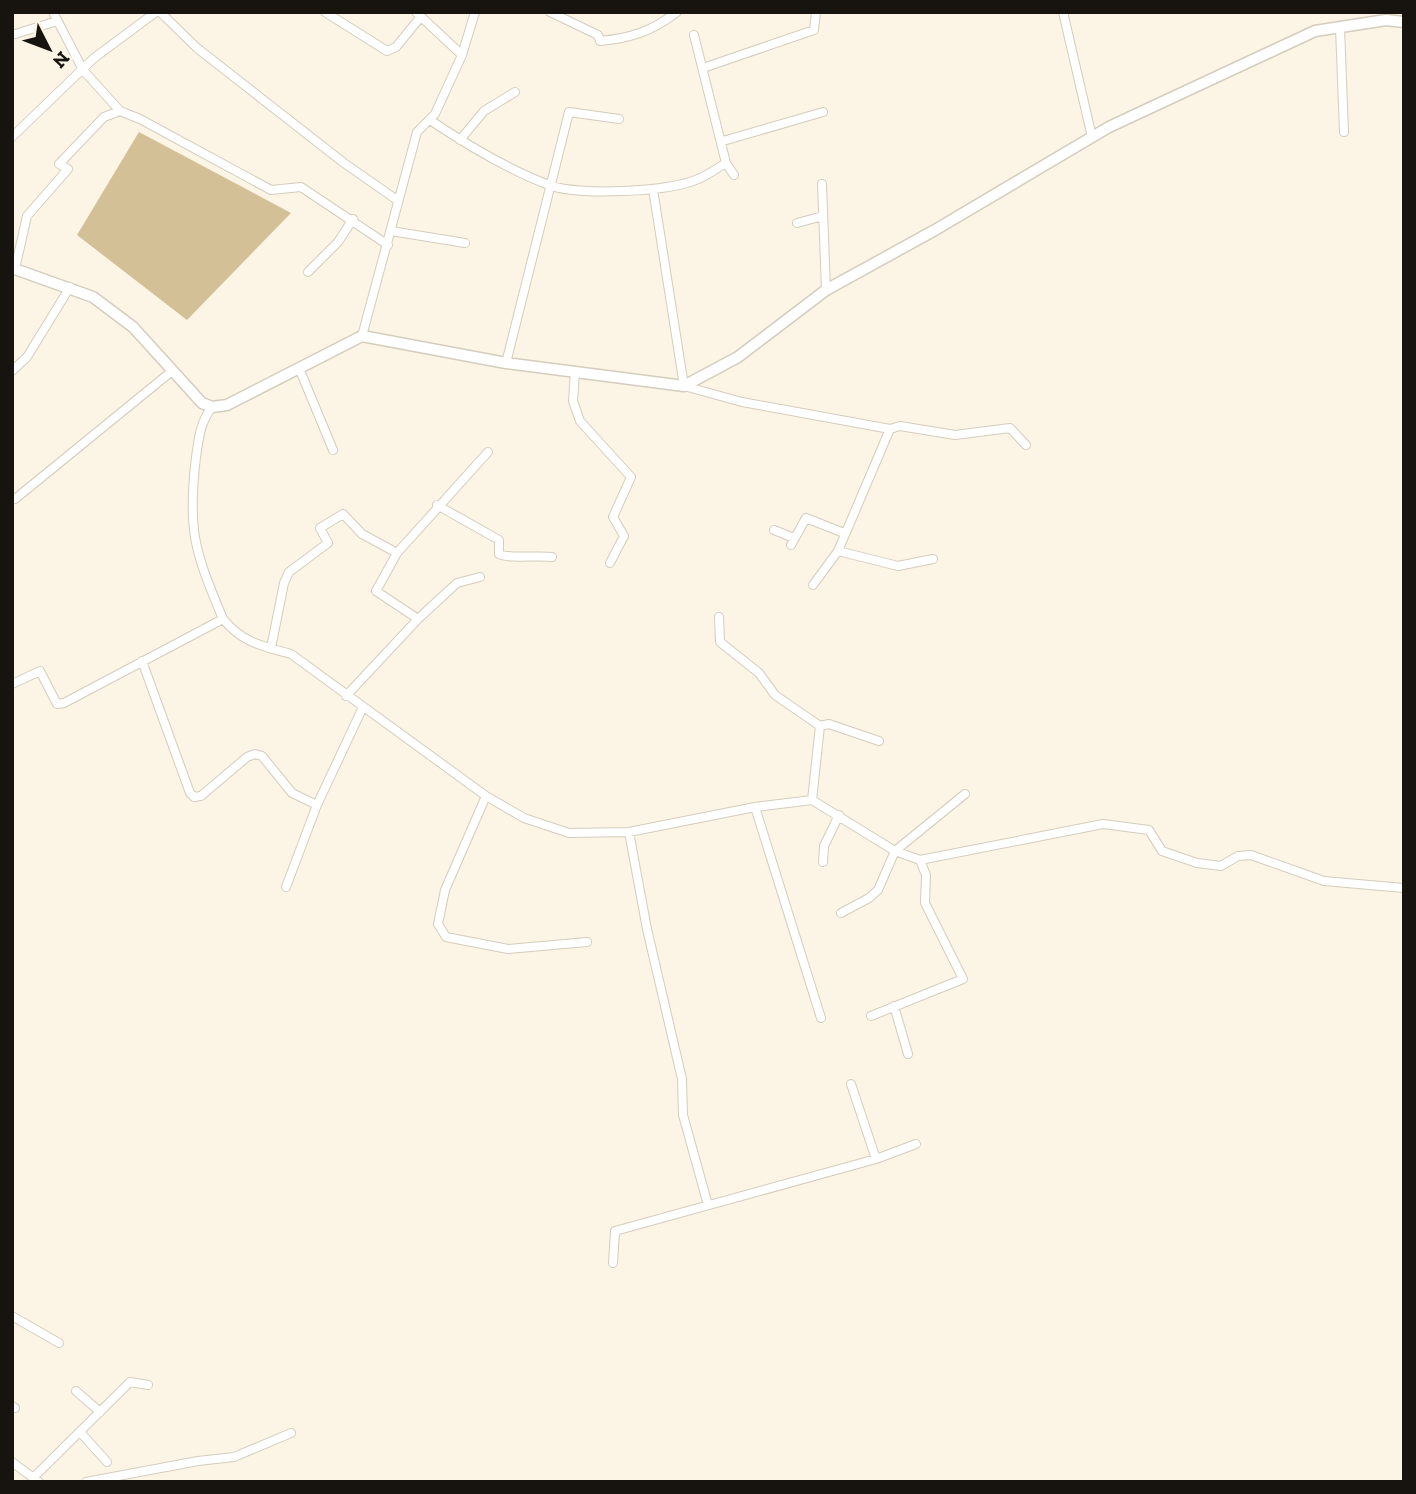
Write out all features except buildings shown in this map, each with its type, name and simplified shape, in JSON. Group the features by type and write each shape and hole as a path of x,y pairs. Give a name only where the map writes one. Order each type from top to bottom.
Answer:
{"street":[{"path":"12,137 124,33 158,12 197,48 344,163 397,200"},
{"path":"325,12 387,51 396,47 418,15 462,55"},
{"path":"362,336 417,132 430,120 462,55 475,12"},
{"path":"550,12 598,35 600,41 629,39 652,31 677,12"},
{"path":"703,68 814,30 816,12"},
{"path":"1063,12 1092,137"},
{"path":"12,35 55,16 83,70 120,111 140,119 271,190 301,187 353,219 388,245"},
{"path":"684,386 738,357 826,290 936,230 1092,137 1315,31 1340,28 1384,16 1404,22"},
{"path":"1340,28 1344,132"},
{"path":"694,35 723,141 726,163 734,175"},
{"path":"460,140 484,111 515,92"},
{"path":"120,111 110,113 59,164 68,169 27,216 13,269 93,297 133,327 192,394 212,407 227,405 362,336 506,363 684,386 742,402 890,429 901,426 956,435 1010,428 1026,444"},
{"path":"506,363 569,112 619,119"},
{"path":"723,141 823,112"},
{"path":"430,120 460,140 551,186 581,190 653,189 697,180 726,163"},
{"path":"822,184 826,290"},
{"path":"653,189 684,386"},
{"path":"797,223 823,216"},
{"path":"308,272 338,242 353,219"},
{"path":"391,231 464,243"},
{"path":"12,371 27,357 70,287"},
{"path":"299,368 333,450"},
{"path":"15,499 172,371"},
{"path":"575,372 573,401 580,421 631,477 612,517 624,531 624,536 610,563"},
{"path":"212,407 201,421 190,513 196,553 223,619 236,635 257,646 292,654 486,796 524,818 569,834 629,832 755,807 811,800 895,850 920,860 1103,824 1149,830 1162,851 1197,863 1221,866 1238,856 1251,855 1324,881 1404,888"},
{"path":"813,585 838,551 890,429"},
{"path":"418,619 376,591 397,553 437,505 488,452"},
{"path":"437,505 499,540 499,554 505,557 529,554 552,557"},
{"path":"271,648 284,583 289,572 328,543 320,528 343,514 362,534 397,553"},
{"path":"774,530 793,542 806,518 844,533"},
{"path":"838,551 898,566 933,559"},
{"path":"346,696 418,619 457,583 480,578"},
{"path":"719,617 720,642 759,673 775,695 820,726 829,724 879,741"},
{"path":"12,684 40,671 57,704 64,703 223,619"},
{"path":"142,661 190,793 194,797 201,796 247,757 255,754 262,756 292,793 317,805"},
{"path":"286,887 317,805 363,707"},
{"path":"811,800 820,726"},
{"path":"841,914 878,890 895,850 965,794"},
{"path":"486,796 445,890 438,924 446,937 508,949 587,942"},
{"path":"755,807 821,1018"},
{"path":"823,862 824,846 839,815"},
{"path":"629,832 647,929 682,1079 683,1115 708,1205"},
{"path":"871,1016 963,979 925,903 926,875 920,860"},
{"path":"894,1006 908,1054"},
{"path":"851,1084 876,1158"},
{"path":"613,1263 615,1231 876,1158 916,1144"},
{"path":"12,1316 59,1343"},
{"path":"12,1462 36,1480 130,1382 148,1385"},
{"path":"76,1391 100,1412"},
{"path":"80,1432 107,1462"},
{"path":"86,1482 234,1457 291,1433"}],"shaded area":[{"path":"139,132 291,213 187,320 77,235"}]}
